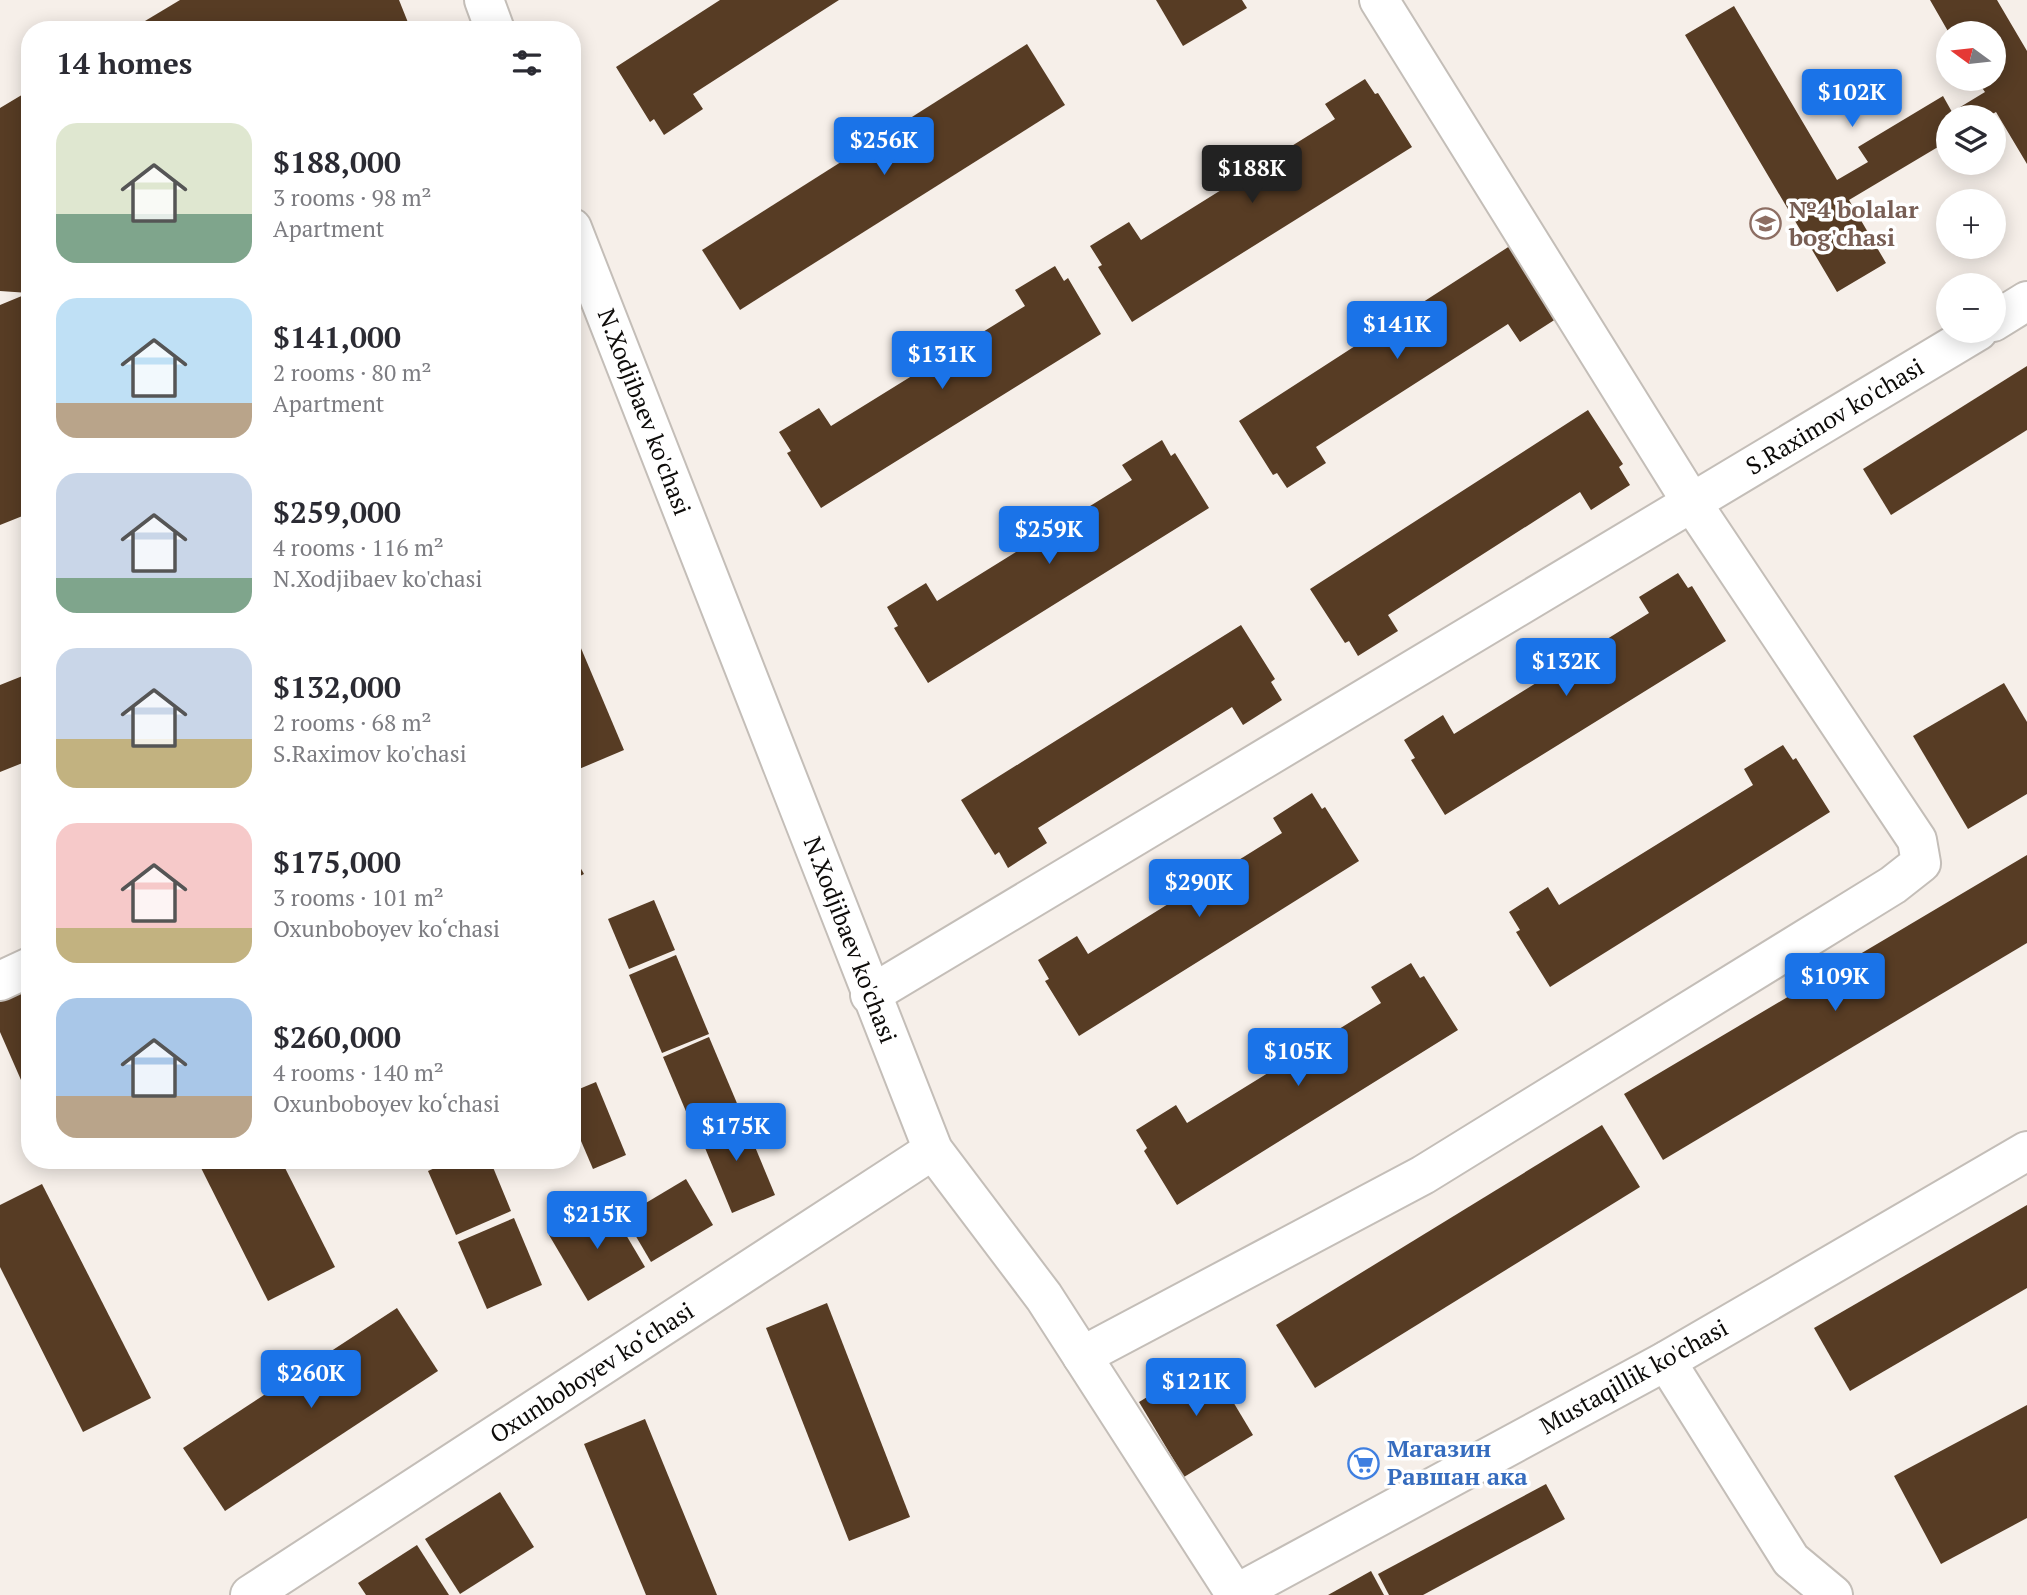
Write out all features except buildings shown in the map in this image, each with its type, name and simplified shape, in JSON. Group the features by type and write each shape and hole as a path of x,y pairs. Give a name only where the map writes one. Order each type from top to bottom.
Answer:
{"street":[{"path":"484,0 492,21"},
{"path":"1082,1356 1423,1175 1893,885 1921,863 1917,840 1692,503 1379,0"},
{"name":"N.Xodjibaev ko'chasi","path":"581,251 870,995 933,1150 1044,1297 1235,1594"},
{"path":"2006,314 2027,301"},
{"name":"S.Raximov ko'chasi","path":"870,995 1958,343"},
{"path":"0,981 21,971"},
{"name":"Oxunboboyev ko‘chasi","path":"250,1595 933,1150"},
{"name":"Mustaqillik ko'chasi","path":"1235,1594 1666,1361 2027,1151"},
{"path":"1666,1361 1791,1560 1833,1595"}],"place":[{"name":"№4 bolalar bog'chasi","path":"1766,224"},
{"name":"Магазин Равшан ака","path":"1364,1463"}]}
